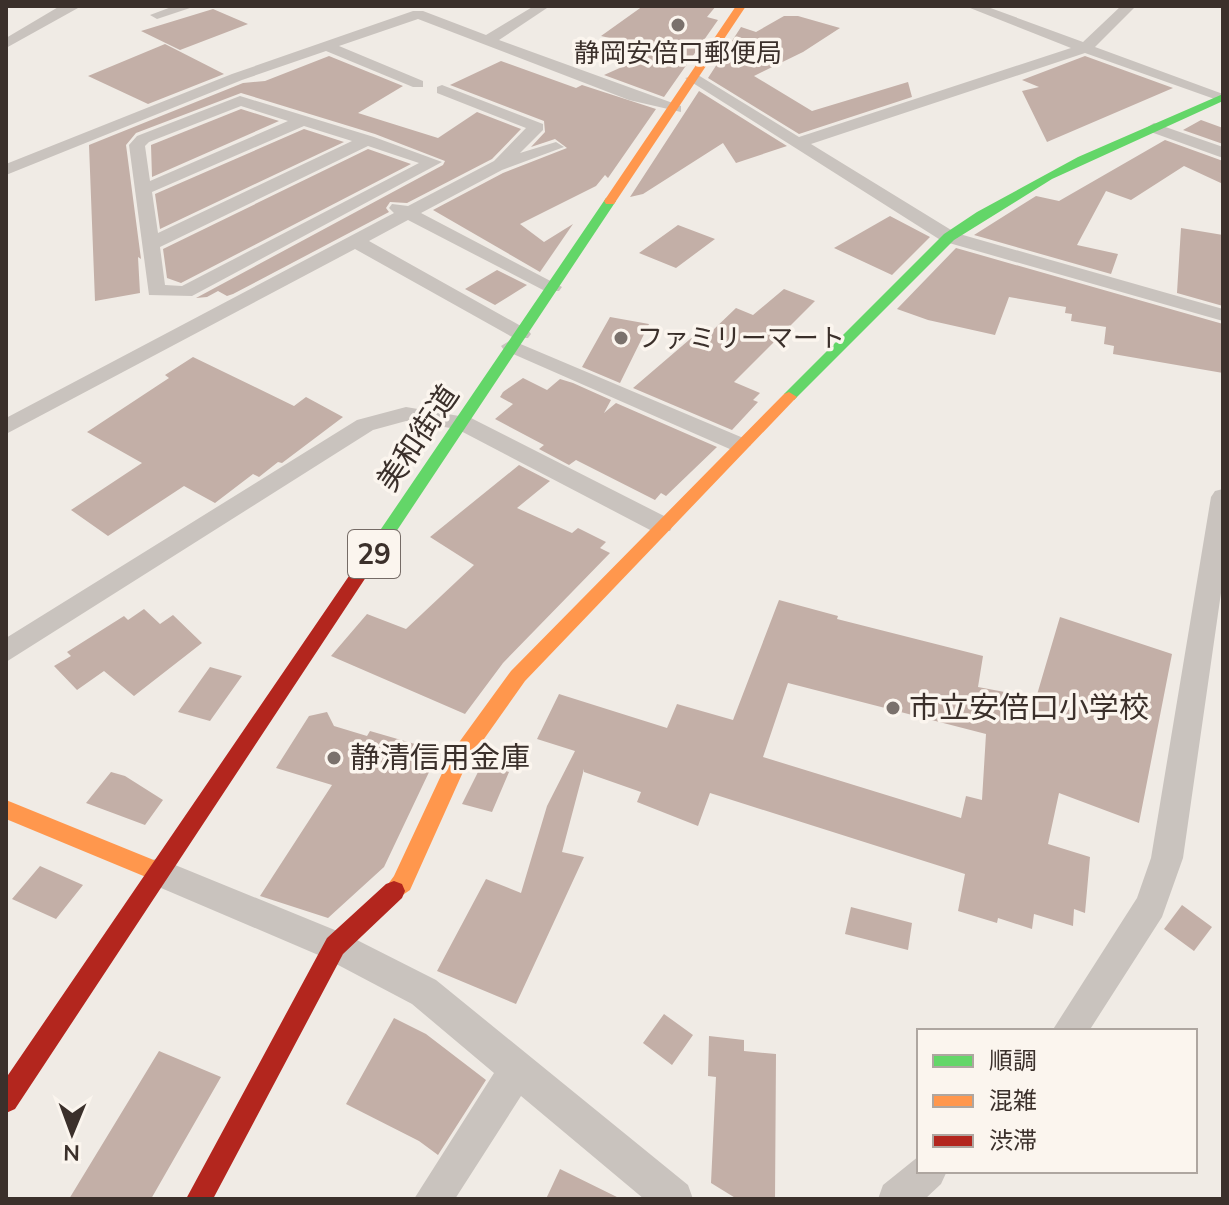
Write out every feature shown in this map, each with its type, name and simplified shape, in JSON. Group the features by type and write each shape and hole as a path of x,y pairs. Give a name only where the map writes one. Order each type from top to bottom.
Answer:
{"street":[{"path":"6,44 71,8 67,6"},
{"path":"157,15 189,6"},
{"path":"399,6 634,97 675,109"},
{"path":"487,41 543,6"},
{"name":"美和街道","path":"6,1100 516,340 675,109 741,6"},
{"path":"972,6 1222,97"},
{"path":"797,143 1085,48 1129,6"},
{"path":"6,170 223,82 418,14"},
{"path":"326,46 418,84"},
{"path":"693,78 949,237 1223,315"},
{"path":"442,90 493,113 537,127 496,166"},
{"path":"199,1199 335,946 402,883 459,758 518,676 740,445 949,237 978,213 1013,193 1222,97"},
{"path":"240,101 368,140 434,162 185,292 156,291 137,145 143,139 240,101"},
{"path":"143,190 305,120"},
{"path":"1154,128 1223,153"},
{"path":"150,244 368,140"},
{"path":"6,427 496,166 556,147"},
{"path":"373,196 552,287"},
{"path":"355,241 516,340 740,445"},
{"path":"6,651 365,425 388,416 406,414 463,423 661,525"},
{"path":"1070,1029 1151,906 1167,858 1223,497"},
{"path":"6,809 335,946 424,992 669,1197"},
{"path":"433,1199 518,1069"},
{"path":"897,1199 926,1173"}],"building":[{"path":"643,6 716,6 707,17 718,20 664,97 604,75 660,50 601,36"},
{"path":"213,9 248,24 180,50 141,31"},
{"path":"784,16 798,16 840,28 803,52 754,76 812,111 908,82 912,97 799,134 708,78 741,27 756,32"},
{"path":"165,44 224,74 148,104 88,76"},
{"path":"329,56 403,86 358,113 438,138 477,112 521,129 492,159 407,203 390,202 386,208 389,212 233,294 227,296 218,291 196,298 443,165 445,161 375,134 241,93 136,133 126,145 141,259 138,257 140,293 95,301 89,145 243,83 265,81"},
{"path":"1085,56 1173,88 1047,142 1022,91 1039,87 1022,80"},
{"path":"501,61 576,88 582,85 656,109 608,178 605,175 596,186 520,224 544,242 573,224 540,272 433,210 503,173 567,148 555,139 531,147 545,132 544,121 450,85"},
{"path":"699,91 787,146 736,163 723,143 643,194 630,197"},
{"path":"241,109 279,121 152,177 151,145"},
{"path":"1201,120 1223,128 1223,144 1183,130"},
{"path":"304,129 344,142 160,229 155,194"},
{"path":"1165,140 1223,161 1223,184 1184,166 1131,200 1106,191 1077,245 1118,254 1111,274 974,235 1036,196 1059,201"},
{"path":"368,149 411,164 181,283 167,278 163,249"},
{"path":"890,216 930,237 892,275 834,248"},
{"path":"678,225 715,239 676,268 639,253"},
{"path":"1181,228 1223,235 1223,306 1177,293"},
{"path":"956,248 1223,324 1223,373 1113,354 1114,346 1104,344 1106,327 1071,321 1072,314 1065,313 1066,307 1009,297 995,335 928,320 897,309"},
{"path":"497,270 527,285 495,305 465,289"},
{"path":"784,289 815,301 734,382 760,393 753,400 758,402 732,430 633,388 703,328 711,332 736,308 753,315"},
{"path":"610,317 649,324 620,383 582,367"},
{"path":"193,357 294,406 306,397 343,417 282,463 278,462 259,477 253,474 215,503 184,486 108,536 71,510 142,463 87,432 169,378 165,375"},
{"path":"523,378 547,390 560,379 573,383 611,400 604,413 616,403 717,447 666,496 661,493 655,500 576,460 569,465 539,449 544,445 495,419 513,404 500,397 503,392"},
{"path":"519,465 550,481 517,508 572,533 578,528 606,542 600,548 610,553 503,663 465,714 331,656 367,614 406,629 474,565 430,537"},
{"path":"779,600 838,616 837,619 983,656 978,687 1036,698 1060,617 1172,654 1139,823 1059,793 1048,844 1090,857 1085,913 1074,909 1073,926 1034,914 1032,929 998,918 997,923 958,911 965,874 710,793 698,826 637,802 641,792 584,772 584,769 562,852 584,857 516,1004 437,971 486,879 521,893 547,806 575,751 537,739 559,694 667,728 677,704 733,720","holes":["788,683 986,734 982,800 966,796 961,818 763,757"]},
{"path":"144,609 160,624 173,615 202,643 134,696 104,671 77,690 54,666 71,656 67,652 124,616 128,620"},
{"path":"210,667 242,676 210,721 178,712"},
{"path":"327,712 334,726 367,736 370,731 439,751 384,867 328,918 260,896 332,785 276,768 309,716"},
{"path":"482,764 509,772 492,812 462,804"},
{"path":"111,772 125,776 163,800 145,825 86,803"},
{"path":"40,866 83,885 56,919 12,899"},
{"path":"1182,905 1212,927 1194,951 1164,929"},
{"path":"851,907 912,923 908,950 845,934"},
{"path":"664,1014 693,1035 672,1065 643,1043"},
{"path":"394,1018 426,1034 486,1080 438,1155 419,1141 346,1104"},
{"path":"709,1036 744,1040 744,1051 776,1054 775,1199 737,1199 711,1183 716,1077 708,1076"},
{"path":"159,1051 221,1077 151,1199 69,1199"},
{"path":"560,1169 621,1199 546,1199"}],"traffic: fast":[{"path":"789,397 949,237 1048,176 1223,97"},
{"path":"370,558 610,201"}],"traffic: slow":[{"path":"610,201 741,6"},
{"path":"394,891 402,883 459,758 518,676 789,397"},
{"path":"6,809 158,872"}],"traffic: jam":[{"path":"6,1100 370,558"},
{"path":"199,1199 335,946 394,891"}],"place":[{"name":"静岡安倍口郵便局","path":"678,25"},
{"name":"ファミリーマート","path":"621,338"},
{"name":"市立安倍口小学校","path":"893,708"},
{"name":"静清信用金庫","path":"334,758"}]}
